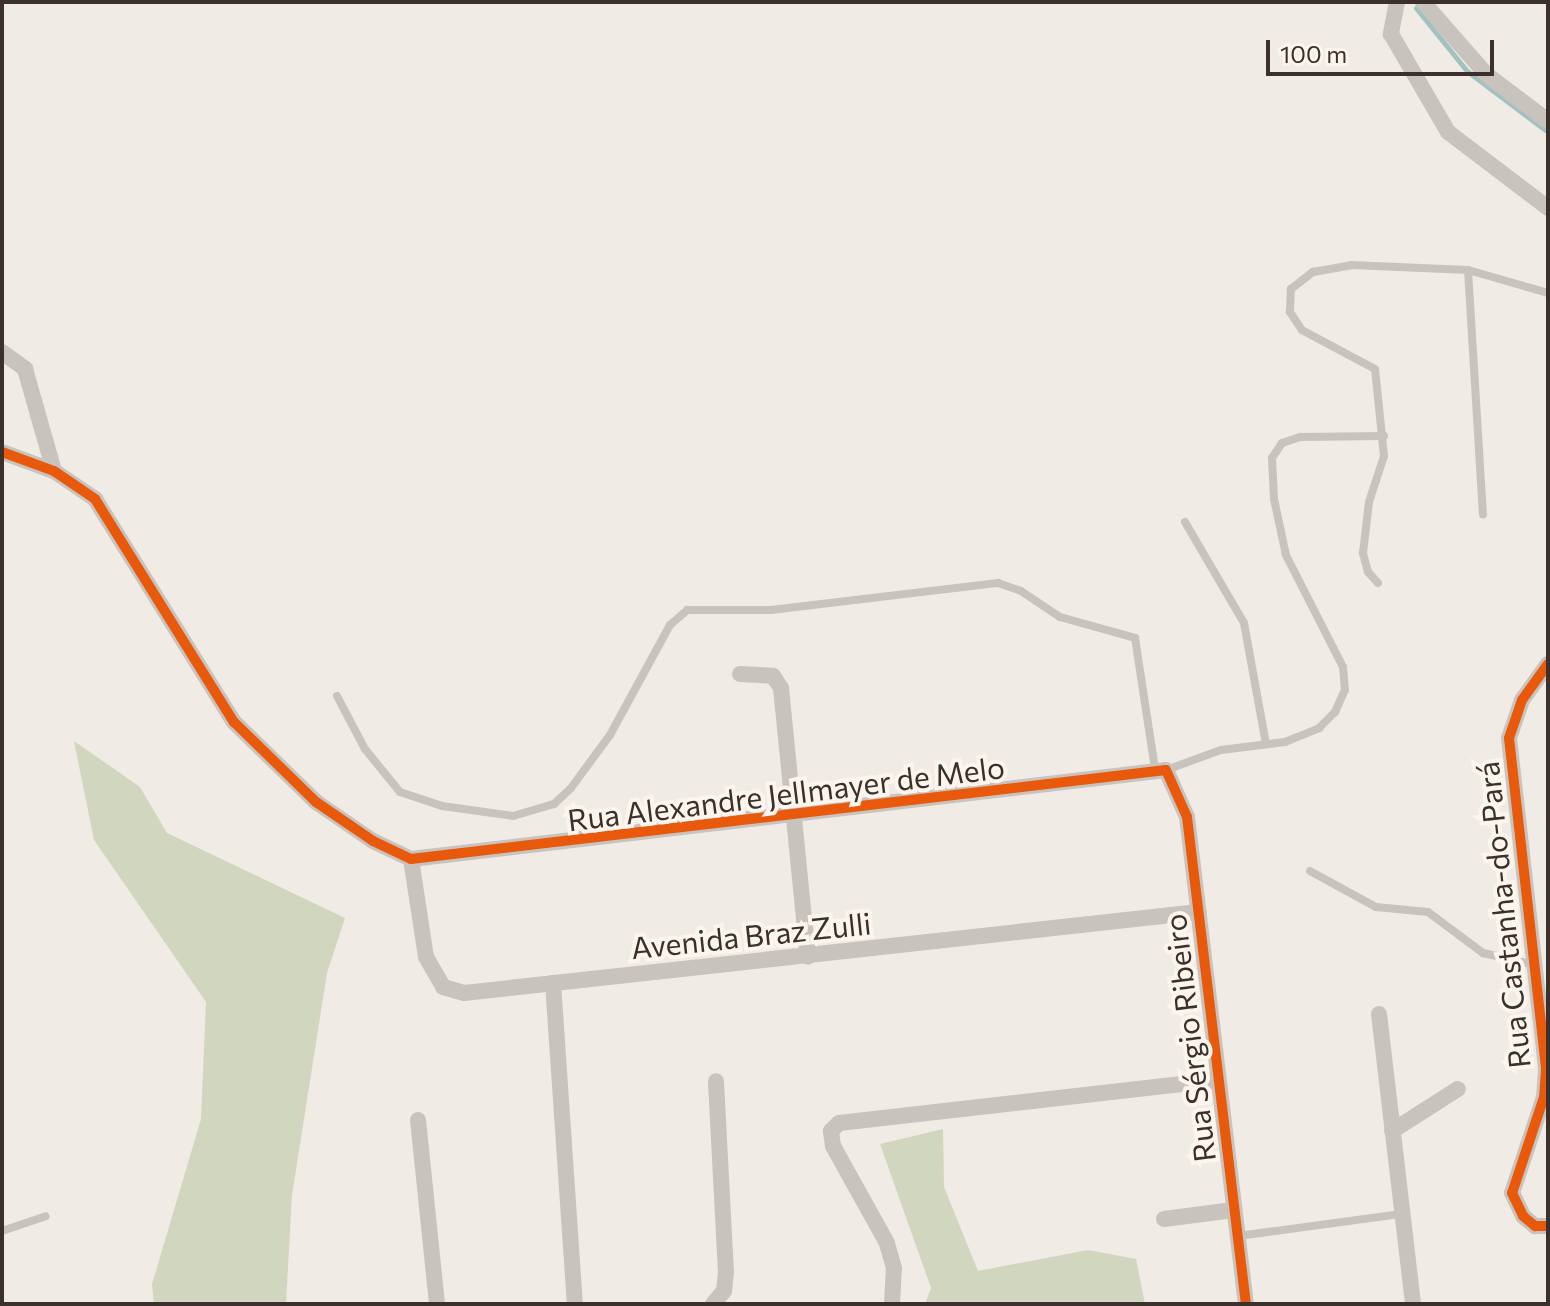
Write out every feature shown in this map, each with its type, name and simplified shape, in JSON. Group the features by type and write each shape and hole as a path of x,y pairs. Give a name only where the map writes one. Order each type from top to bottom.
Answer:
{"street":[{"path":"1397,2 1391,34 1439,120 1473,155 1548,208"},
{"path":"1423,2 1487,75 1548,121"},
{"path":"2,352 25,369 54,471"},
{"path":"2,452 54,471 95,499 197,667 267,757 316,802 373,841 411,859"},
{"name":"Rua Castanha-do-Pará","path":"1548,664 1522,700 1512,722 1509,752 1546,1070 1544,1097 1513,1183 1514,1204 1535,1226 1548,1226"},
{"path":"740,674 773,676 781,688 808,957"},
{"name":"Rua Alexandre Jellmayer de Melo","path":"411,859 1161,769"},
{"name":"Rua Sérgio Ribeiro","path":"1161,769 1187,817 1246,1304"},
{"name":"Avenida Braz Zulli","path":"411,859 426,957 443,987 464,993 1199,912"},
{"path":"553,983 575,1304"},
{"path":"1379,1014 1400,1214 1413,1304"},
{"path":"892,1304 894,1268 887,1243 833,1146 831,1131 839,1123 1217,1080"},
{"path":"713,1304 724,1291 726,1273 716,1081"},
{"path":"1392,1131 1458,1089"},
{"path":"418,1120 437,1304"},
{"path":"1164,1219 1233,1210"}],"lane":[{"path":"1378,583 1365,566 1364,521 1384,456 1375,369 1302,330 1290,312 1291,289 1297,281 1328,267 1468,270 1548,293"},
{"path":"1468,270 1483,515"},
{"path":"337,696 365,749 400,792 442,806 513,816 554,804 571,788 610,735 670,625 687,610 771,610 998,583 1021,591 1060,617 1135,638 1161,769 1197,756 1266,744 1319,728 1342,702 1345,681 1336,651 1286,555 1274,499 1272,458 1282,443 1301,437 1384,436"},
{"path":"1185,522 1244,623 1266,744"},
{"path":"1310,871 1376,907 1428,912 1483,953 1535,965"},
{"path":"1237,1236 1400,1214"},
{"path":"2,1231 46,1216"}],"green space":[{"path":"74,741 140,787 167,833 345,918 327,973 292,1195 286,1304 154,1304 152,1284 201,1119 206,1002 94,840"},
{"path":"943,1129 944,1187 978,1271 1088,1250 1136,1259 1145,1304 925,1304 931,1288 880,1144"}],"waterway":[{"path":"1416,8 1467,71 1548,132"}],"cycle path":[{"path":"2,452 54,471 95,499 234,722 316,802 373,841 411,859 1166,770 1187,817 1246,1304"},
{"path":"1548,664 1522,700 1509,738 1546,1070 1544,1097 1512,1193 1523,1216 1535,1226 1548,1226"}]}
